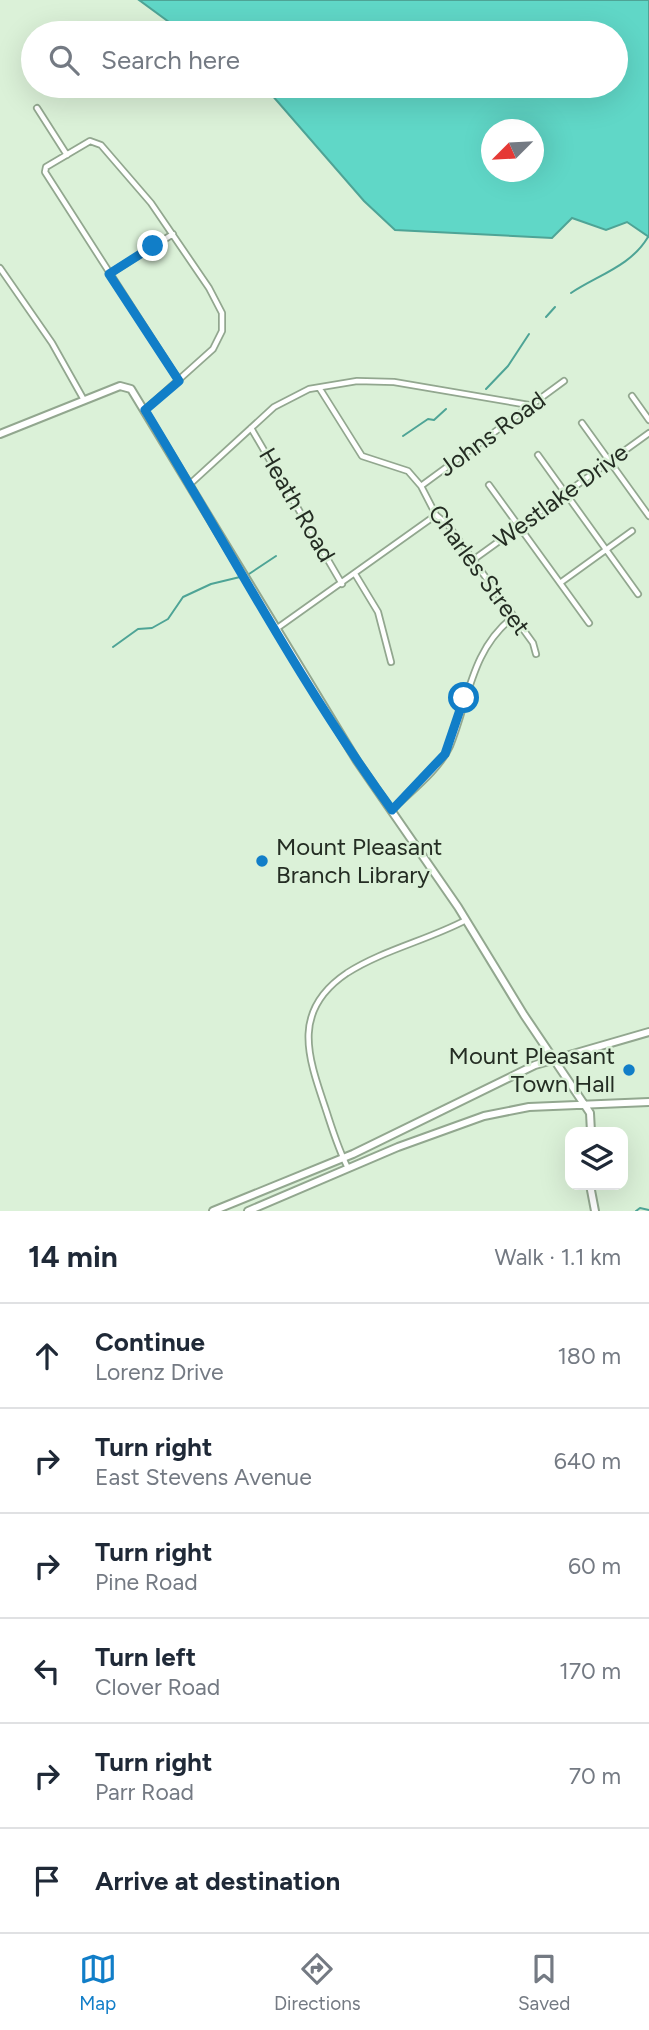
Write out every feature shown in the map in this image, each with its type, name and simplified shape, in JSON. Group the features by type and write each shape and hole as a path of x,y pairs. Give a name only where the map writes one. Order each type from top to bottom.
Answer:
{"street":[{"path":"37,108 67,155"},
{"path":"145,410 179,381 213,349 223,324 222,313 209,288 173,234 132,179 97,142 90,141 45,169 48,181 179,381"},
{"path":"109,274 173,234"},
{"path":"0,268 52,343 84,400"},
{"path":"190,484 285,399 309,389 357,381 394,382 528,405"},
{"name":"Johns Road","path":"421,486 528,405 564,382"},
{"path":"0,434 125,386 145,410 357,761 466,920 552,1059 592,1116 591,1127"},
{"path":"320,389 362,456 403,468 421,486"},
{"path":"632,396 649,420"},
{"path":"582,423 649,516"},
{"name":"Heath Road","path":"251,428 342,584"},
{"name":"Westlake Drive","path":"473,560 649,433"},
{"path":"538,455 638,594"},
{"path":"489,485 589,623"},
{"name":"Charles Street","path":"421,486 436,515 448,525 533,643 536,654"},
{"path":"276,629 436,515"},
{"path":"560,583 632,531"},
{"path":"355,574 378,612 391,662"},
{"path":"392,810 445,754 482,650 493,635 513,617"},
{"path":"348,1168 308,1052 307,1030 316,1004 331,986 348,973 466,920"},
{"path":"213,1211 343,1159 493,1084 552,1059 649,1032"},
{"path":"248,1211 348,1168 484,1116 529,1107 649,1102"},
{"path":"591,1190 595,1211"}],"water":[{"path":"139,0 649,0 649,237 627,222 606,230 572,218 552,238 395,230 364,201 274,98 628,98 628,21 168,21"}],"waterway":[{"path":"571,293 623,263 648,237"},
{"path":"546,317 555,307"},
{"path":"486,389 508,366 529,334"},
{"path":"403,436 428,419 434,420 446,409"},
{"path":"249,574 276,556"},
{"path":"113,647 138,629 152,628 168,619 183,597 211,584 240,577"},
{"path":"636,1211 640,1208 649,1210"}],"place":[{"name":"Mount Pleasant Branch Library","path":"262,861"},
{"name":"Mount Pleasant Town Hall","path":"629,1070"}],"route":[{"path":"153,246 109,274 179,381 145,410 357,761 392,810 445,754 464,698"}]}
